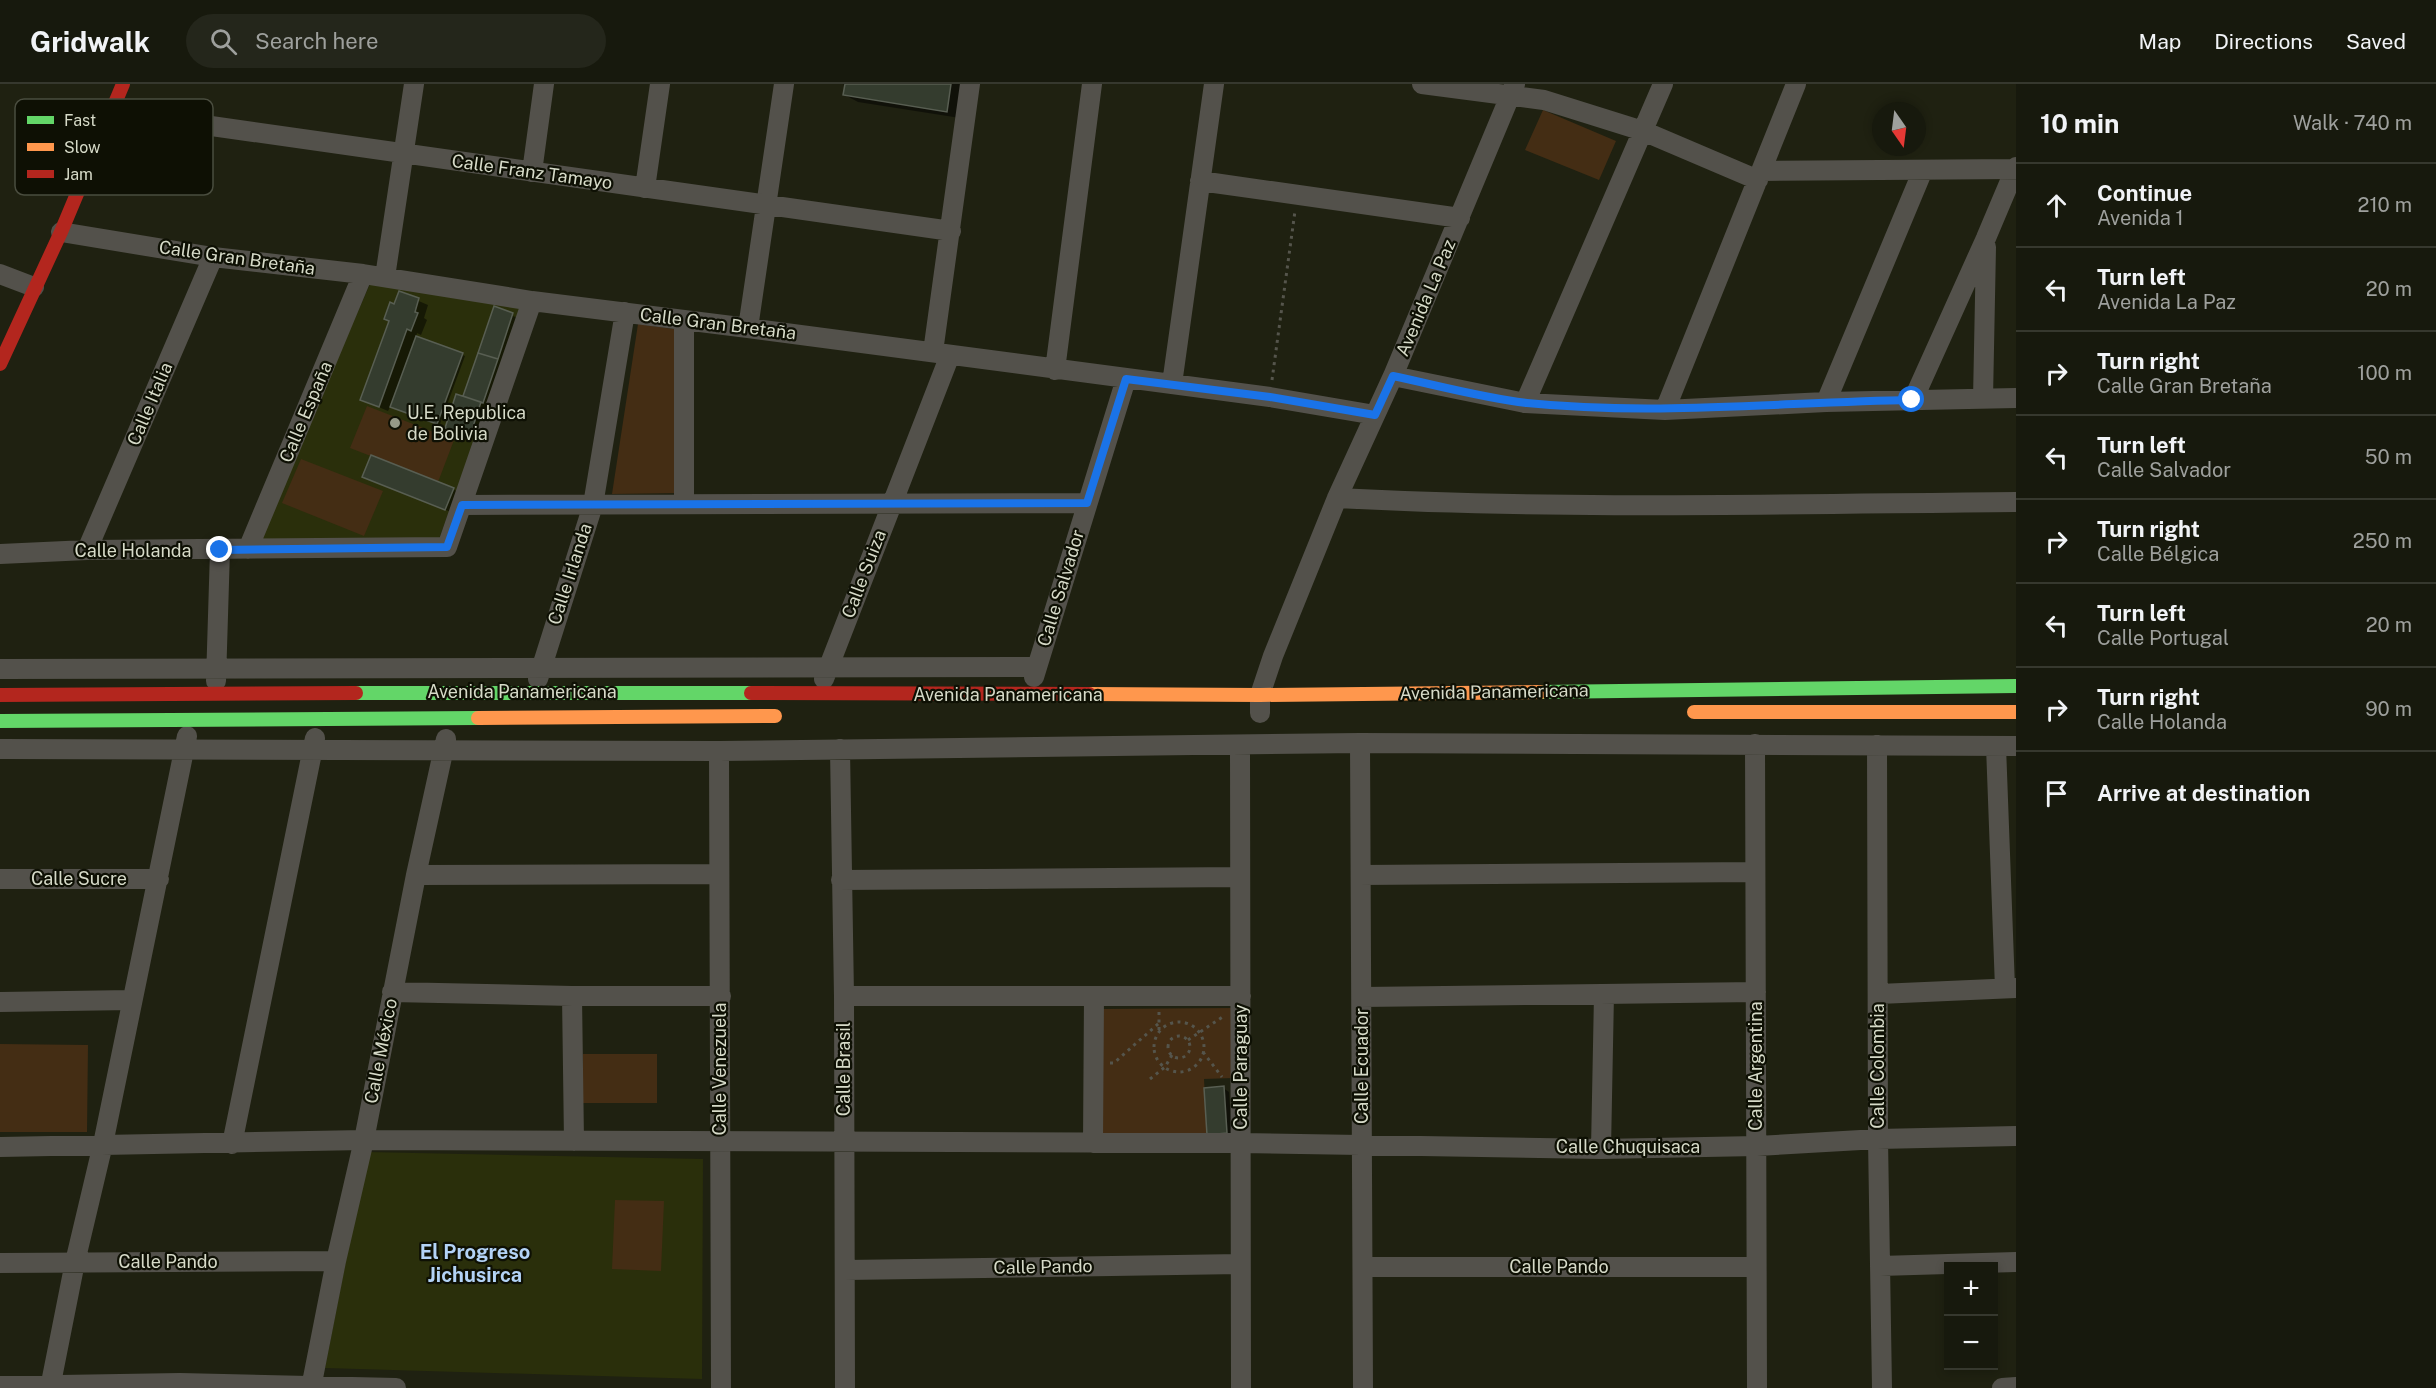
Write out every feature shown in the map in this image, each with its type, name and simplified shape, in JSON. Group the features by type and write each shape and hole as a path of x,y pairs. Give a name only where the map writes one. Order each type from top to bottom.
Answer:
{"main road":[{"path":"118,99 123,84"},
{"path":"0,364 77,195"},
{"name":"Avenida Panamericana","path":"0,695 535,692 1030,695 1260,708 2016,686"},
{"path":"1685,712 2016,712"},
{"name":"Avenida Panamericana","path":"0,721 784,716"}],"street":[{"path":"385,277 414,84"},
{"path":"532,172 544,84"},
{"path":"645,188 660,84"},
{"path":"748,328 784,84"},
{"name":"Calle Suiza","path":"819,694 892,502 942,353 951,231 970,84"},
{"path":"1054,370 1092,84"},
{"path":"1172,384 1214,84"},
{"path":"1422,84 1512,90 1643,130 1760,175 2016,168 1912,400"},
{"path":"1525,403 1663,84"},
{"path":"1665,410 1796,84"},
{"name":"Avenida La Paz","path":"1260,708 1273,656 1337,498 1393,376 1512,90"},
{"name":"Calle Franz Tamayo","path":"213,126 951,231"},
{"path":"1826,402 1923,170"},
{"path":"1200,181 1460,218"},
{"name":"Calle Gran Bretaña","path":"61,232 213,257 385,277 532,302 942,353 1054,370 1270,397 1375,415"},
{"path":"1983,399 1986,238"},
{"name":"Calle Italia","path":"87,550 213,257"},
{"path":"0,274 34,287"},
{"name":"Calle España","path":"248,549 363,274"},
{"path":"532,302 462,505 1087,503"},
{"name":"Calle Irlanda","path":"535,692 540,668 593,505 625,312"},
{"path":"684,320 684,503"},
{"path":"1393,376 1525,403 1665,410 1826,402 2016,398"},
{"name":"Calle Salvador","path":"1030,695 1126,379"},
{"path":"1337,498 1447,504 1749,505 2016,502"},
{"name":"Calle Holanda","path":"0,554 87,550 447,547 462,505"},
{"path":"216,693 220,550"},
{"path":"0,669 1037,667"},
{"name":"Calle México","path":"312,1386 336,1261 364,1140 416,875 451,718"},
{"path":"50,1386 75,1262 103,1144 131,1000 159,879 190,719"},
{"path":"232,1144 320,719"},
{"path":"0,749 313,748 719,751 1360,744 2016,746"},
{"name":"Calle Ecuador","path":"1360,744 1363,1388"},
{"name":"Calle Argentina","path":"1755,744 1757,1388"},
{"name":"Calle Colombia","path":"1877,745 1878,1139 1882,1388"},
{"name":"Calle Paraguay","path":"1240,746 1241,1388"},
{"path":"1879,994 2011,988 1996,746"},
{"name":"Calle Brasil","path":"840,749 844,996 845,1388"},
{"name":"Calle Venezuela","path":"719,751 721,1388"},
{"path":"1361,875 1755,872"},
{"path":"416,875 719,874"},
{"path":"841,880 1240,877"},
{"name":"Calle Sucre","path":"0,879 159,879"},
{"path":"392,992 572,996 720,996"},
{"path":"1362,997 1756,992"},
{"path":"1601,1149 1604,994"},
{"path":"572,996 574,1141"},
{"path":"844,996 1241,996"},
{"path":"1094,996 1094,1143"},
{"path":"0,1002 131,1000"},
{"name":"Calle Chuquisaca","path":"103,1144 232,1144 364,1140 1241,1143 1601,1149 1757,1146 1878,1139 2016,1136"},
{"path":"0,1147 103,1144"},
{"name":"Calle Pando","path":"0,1263 336,1261"},
{"path":"1880,1266 2016,1262"},
{"name":"Calle Pando","path":"846,1270 1240,1264"},
{"name":"Calle Pando","path":"1363,1267 1756,1267"},
{"path":"0,1386 179,1385 396,1388"},
{"path":"2002,1388 2016,1387"}],"path":[{"path":"1270,397 1297,195"},
{"path":"1159,1008 1159,1031 1154,1046 1155,1054 1165,1067 1172,1071 1188,1070 1200,1059 1204,1043 1199,1032 1190,1024 1173,1022 1159,1031"},
{"path":"1188,1040 1226,1014"},
{"path":"1102,1063 1114,1063 1159,1023"},
{"path":"1178,1036 1188,1040 1190,1047 1188,1054 1178,1058 1168,1049 1172,1039 1178,1036"},
{"path":"1203,1052 1223,1078"},
{"path":"1150,1079 1165,1067 1172,1055"}],"shaded area":[{"path":"1543,110 1616,141 1599,180 1525,150"},
{"name":"U.E. Republica de Bolivia","path":"370,284 523,307 439,539 257,541"},
{"path":"638,324 680,330 680,493 612,494"},
{"path":"367,406 454,440 438,482 350,448"},
{"path":"301,459 383,491 364,536 282,503"},
{"path":"1235,1008 1233,1078 1204,1079 1207,1135 1101,1136 1102,1009"},
{"path":"0,1044 88,1045 87,1132 0,1132"},
{"path":"583,1054 657,1054 657,1103 583,1103"},
{"path":"367,1152 703,1159 702,1379 325,1368"},
{"path":"615,1200 664,1201 661,1271 612,1269"}],"building":[{"path":"845,84 951,84 947,112 843,95"},
{"path":"399,291 419,298 415,312 418,313 411,331 407,329 379,407 360,400 389,321 384,319 390,302 394,304"},
{"path":"494,306 513,313 498,359 478,353"},
{"path":"416,336 463,353 437,424 390,407"},
{"path":"478,353 498,359 483,403 463,396"},
{"path":"456,394 481,402 470,436 445,428"},
{"path":"371,455 454,488 445,510 362,477"},
{"path":"1224,1086 1227,1133 1207,1135 1204,1088"}],"traffic: fast":[{"path":"1541,692 2016,686"},
{"path":"356,693 751,693"},
{"path":"0,721 478,718"}],"traffic: slow":[{"path":"1089,694 1541,692"},
{"path":"1694,712 2016,712"},
{"path":"478,718 775,716"}],"traffic: jam":[{"path":"117,99 123,84"},
{"path":"0,364 76,195"},
{"path":"0,695 356,693"},
{"path":"751,693 1089,694"}],"place":[{"name":"U.E. Republica de Bolivia","path":"395,423"}],"district":[{"name":"El Progreso Jichusirca","path":"475,1264"}],"route":[{"path":"220,550 447,547 462,505 1087,503 1126,379 1270,397 1375,415 1393,376 1525,403 1665,410 1912,400"}]}
